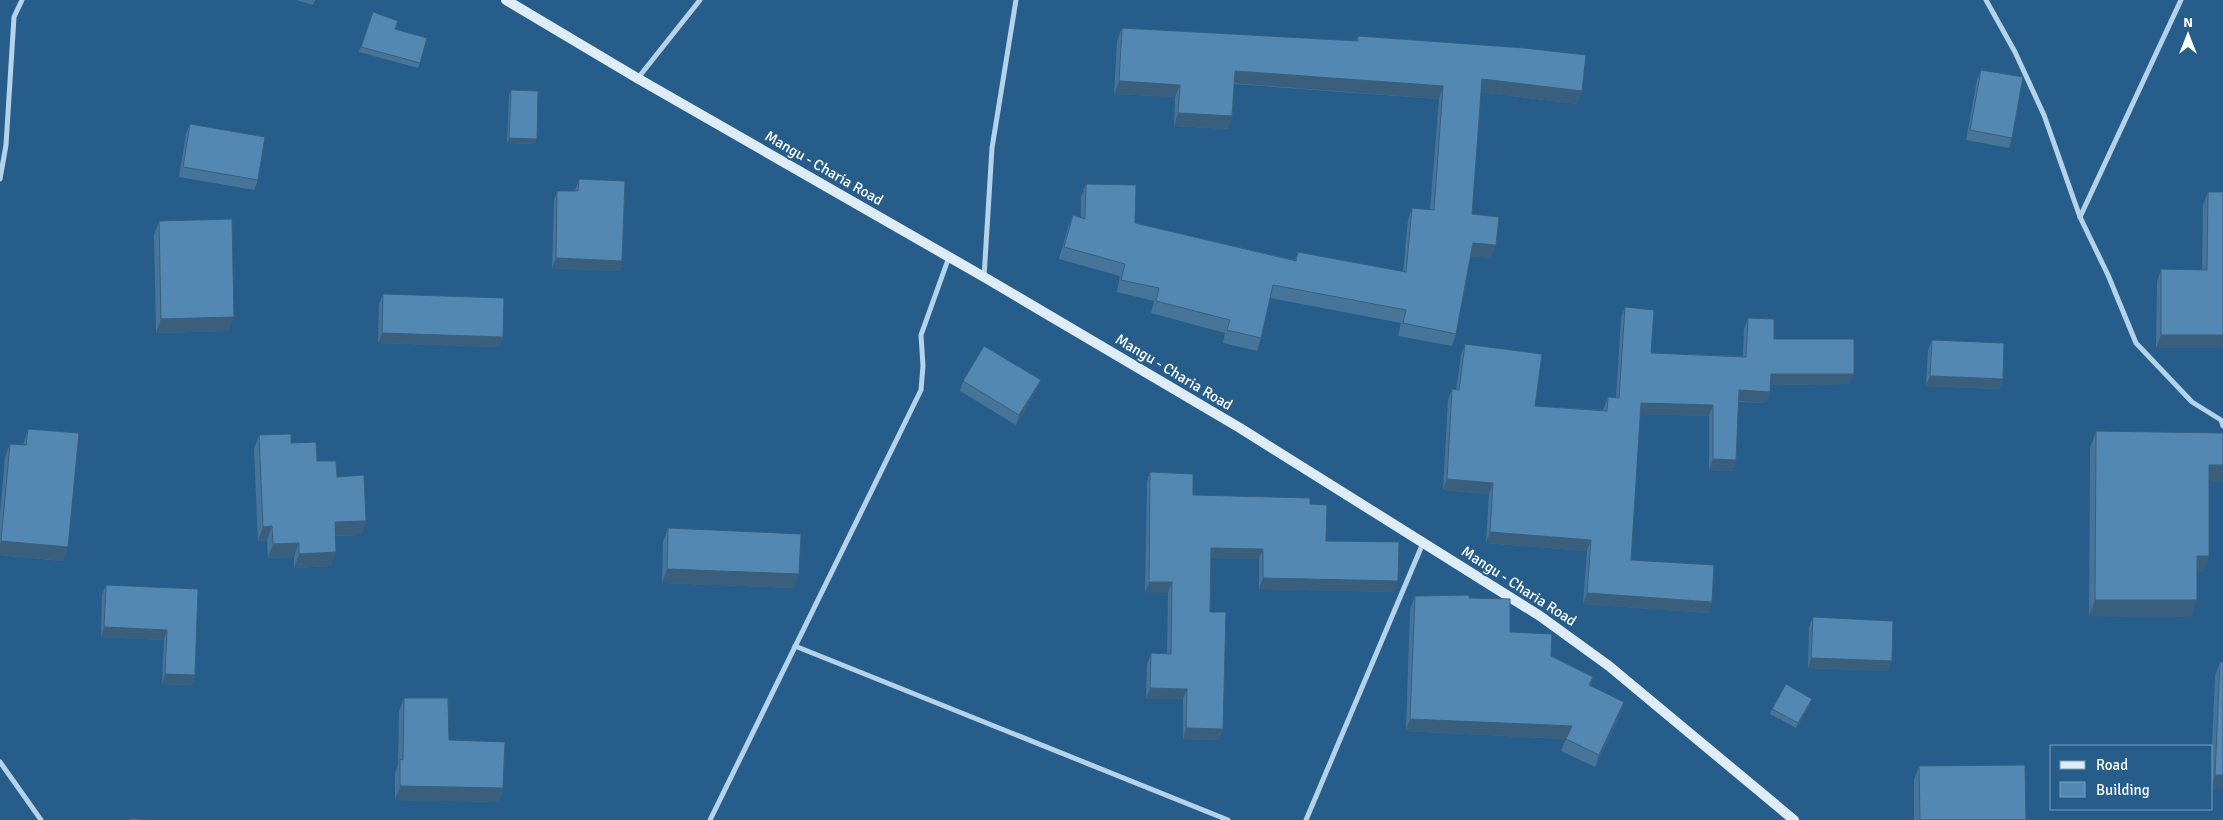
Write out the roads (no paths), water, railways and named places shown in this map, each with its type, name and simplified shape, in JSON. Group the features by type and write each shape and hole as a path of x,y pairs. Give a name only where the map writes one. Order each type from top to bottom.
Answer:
{"street":[{"path":"0,179 6,145 14,17 22,0"},
{"name":"Mangu - Charia Road","path":"506,0 637,78 950,257 1240,428 1424,542 1540,616 1609,666 1794,820"},
{"path":"637,78 700,0"},
{"path":"984,277 992,148 1016,0"},
{"path":"1986,0 2015,52 2044,114 2080,217 2108,275 2136,344 2192,402 2221,420 2223,426"},
{"path":"2080,217 2181,0"},
{"path":"710,820 921,390 923,366 921,336 950,257"},
{"path":"1306,820 1424,542"},
{"path":"795,646 1228,820"},
{"path":"0,762 41,820"}]}
